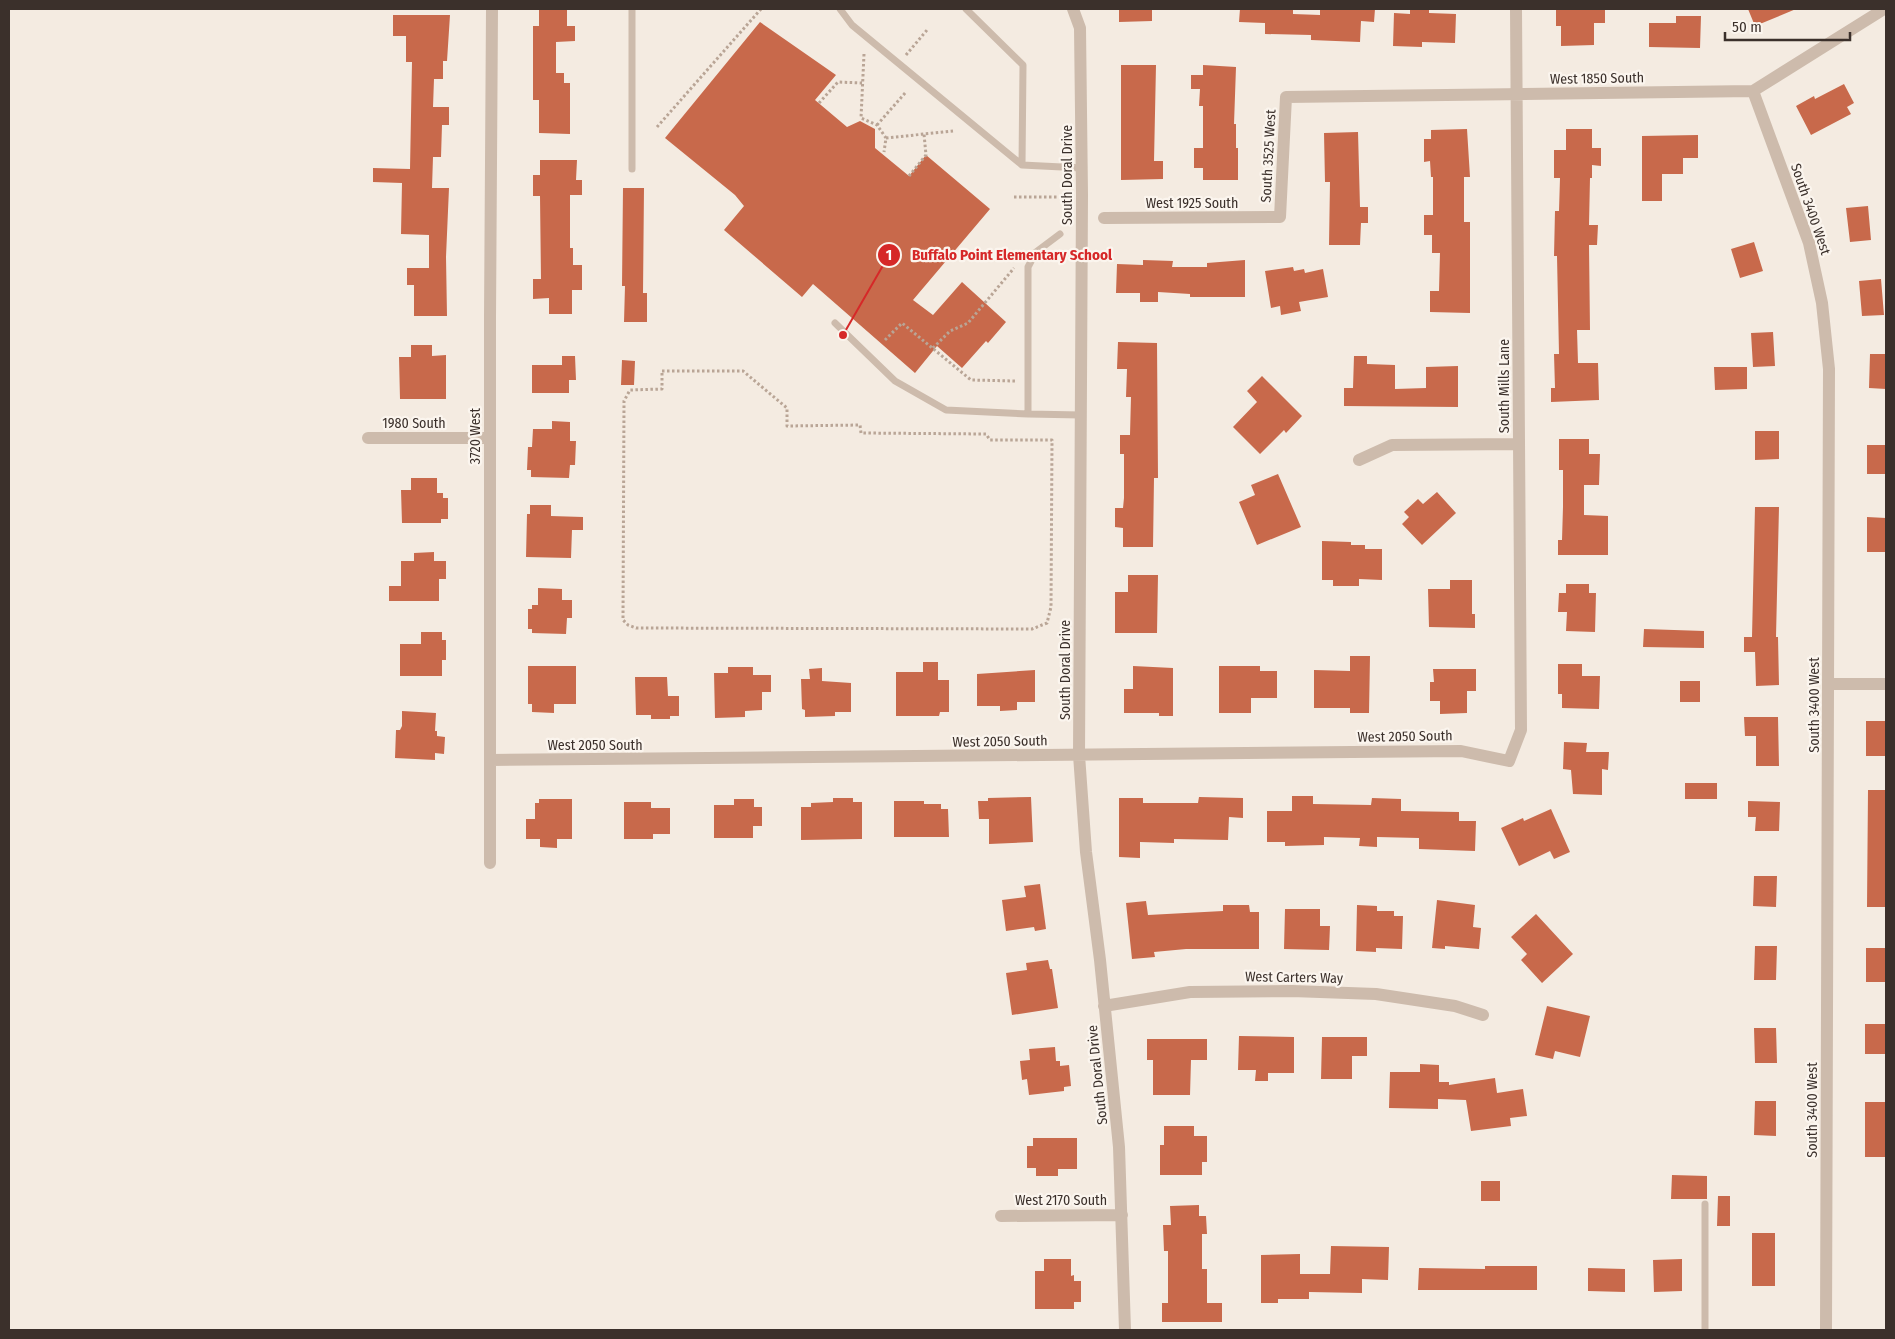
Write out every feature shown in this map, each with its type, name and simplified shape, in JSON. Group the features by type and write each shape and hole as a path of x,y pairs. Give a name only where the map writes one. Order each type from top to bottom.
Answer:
{"street":[{"name":"3720 West","path":"490,863 492,9"},
{"name":"South Doral Drive","path":"1073,9 1080,28 1082,168 1079,755 1086,852 1119,1147 1125,1330"},
{"name":"South Mills Lane","path":"1509,761 1521,730 1516,9"},
{"path":"1753,91 1884,9"},
{"name":"West 1850 South","path":"1286,97 1753,91"},
{"name":"South 3400 West","path":"1753,91 1809,243 1822,303 1829,369 1826,1330"},
{"name":"South 3525 West","path":"1280,217 1286,97"},
{"name":"West 1925 South","path":"1104,218 1280,217"},
{"name":"1980 South","path":"368,438 490,438"},
{"path":"1359,460 1392,445 1519,444"},
{"path":"1829,684 1886,684"},
{"name":"West 2050 South","path":"491,760 1461,751 1509,761"},
{"name":"West Carters Way","path":"1104,1006 1190,992 1292,991 1376,994 1455,1006 1483,1015"},
{"name":"West 2170 South","path":"1000,1216 1122,1215"}],"lane":[{"path":"632,9 632,169"},
{"path":"840,9 852,25 1022,165 1082,168"},
{"path":"966,9 1024,64 1022,165"},
{"path":"1028,414 1028,266 1036,252 1060,234"},
{"path":"835,323 896,381 946,410 1082,416"},
{"path":"1705,1204 1705,1330"}],"path":[{"path":"657,127 761,9"},
{"path":"906,54 927,30"},
{"path":"864,54 861,118 877,125 886,138 884,152"},
{"path":"819,103 838,82 862,83"},
{"path":"877,125 906,92"},
{"path":"886,138 953,131"},
{"path":"909,176 926,155 924,134"},
{"path":"1014,196 1059,197"},
{"path":"933,348 950,331 968,323 1014,268"},
{"path":"885,340 902,323 971,380 1015,381"},
{"path":"662,371 744,371 787,408 787,426 860,426 861,433 986,434 990,440 1052,440 1051,607 1047,623 1032,629 636,628 623,620 624,401 630,390 662,389 662,371"}],"building":[{"path":"539,9 567,9 567,26 575,26 575,41 556,42 556,73 564,73 564,83 570,83 570,134 539,133 539,100 533,100 533,26 539,26"},
{"path":"1119,9 1152,9 1152,21 1119,22"},
{"path":"1240,9 1293,9 1293,14 1320,15 1320,9 1375,9 1374,22 1361,21 1360,42 1311,40 1311,35 1265,34 1265,23 1239,22"},
{"path":"1410,9 1429,9 1429,13 1456,14 1455,43 1422,42 1422,47 1393,46 1394,13 1410,14"},
{"path":"1556,9 1605,9 1605,23 1594,23 1594,45 1561,46 1561,26 1556,26"},
{"path":"1748,9 1796,9 1755,26"},
{"path":"393,15 450,15 447,61 443,61 443,79 434,79 433,107 449,107 449,125 442,125 441,157 433,157 432,188 449,188 446,257 447,316 414,316 414,285 407,285 407,268 429,268 429,235 401,234 402,183 373,182 373,168 410,169 412,62 406,62 406,36 393,36"},
{"path":"1676,16 1701,16 1700,48 1649,47 1649,23 1676,23"},
{"path":"760,22 836,75 815,100 847,127 860,121 875,129 875,148 909,176 926,155 990,209 913,300 933,315 962,282 1006,322 988,343 986,341 962,368 937,346 915,373 813,284 802,297 724,230 744,206 735,195 665,138"},
{"path":"1121,65 1156,65 1154,161 1163,161 1163,179 1121,180"},
{"path":"1203,65 1236,67 1234,124 1236,124 1236,148 1238,148 1238,180 1203,180 1203,168 1194,168 1194,148 1203,148 1203,106 1199,106 1200,89 1191,89 1191,75 1203,75"},
{"path":"1844,84 1854,103 1847,107 1851,114 1811,135 1796,106 1814,96 1815,99"},
{"path":"1467,129 1470,177 1464,177 1464,222 1470,222 1470,313 1430,312 1430,291 1439,291 1440,253 1432,253 1432,235 1424,235 1424,215 1433,215 1433,177 1431,177 1430,161 1424,162 1424,139 1431,139 1431,130"},
{"path":"1566,129 1592,129 1592,148 1601,148 1601,166 1592,165 1592,178 1590,178 1589,225 1598,225 1597,245 1589,245 1590,330 1577,330 1578,363 1598,363 1599,400 1551,402 1551,388 1555,388 1554,354 1559,354 1557,256 1554,256 1555,211 1559,211 1560,178 1554,178 1554,150 1566,150"},
{"path":"1358,132 1360,207 1368,207 1368,223 1361,223 1360,245 1329,245 1330,182 1325,182 1324,133"},
{"path":"1698,135 1698,158 1683,158 1683,174 1662,174 1662,201 1642,201 1642,136"},
{"path":"540,160 577,160 576,180 582,180 582,195 570,195 570,248 573,248 573,265 582,265 582,290 572,290 572,314 549,314 549,298 533,299 533,279 541,279 540,196 533,196 533,175 540,175"},
{"path":"623,188 644,188 643,293 647,293 647,322 624,322 625,286 622,286"},
{"path":"1868,206 1871,240 1850,242 1846,208"},
{"path":"1754,242 1763,271 1740,278 1731,249"},
{"path":"1143,260 1173,261 1172,267 1207,267 1207,263 1245,260 1245,297 1190,297 1190,294 1158,292 1158,302 1140,302 1140,293 1116,293 1117,264 1143,265"},
{"path":"1293,267 1294,271 1304,269 1305,273 1323,269 1328,297 1299,302 1301,311 1281,315 1280,306 1271,308 1265,271"},
{"path":"1881,279 1884,315 1862,316 1859,281"},
{"path":"1773,332 1775,366 1753,367 1751,333"},
{"path":"1118,342 1157,343 1158,478 1154,478 1153,547 1123,547 1123,528 1115,527 1115,508 1123,508 1124,498 1124,454 1120,454 1120,435 1130,435 1131,397 1126,397 1127,369 1117,369"},
{"path":"411,345 432,345 432,356 446,355 446,399 400,399 399,357 411,357"},
{"path":"1870,354 1886,354 1886,389 1869,388"},
{"path":"562,356 575,356 576,380 569,380 569,393 532,393 532,365 562,365"},
{"path":"1354,356 1367,356 1367,364 1395,365 1395,389 1426,388 1426,367 1458,366 1458,407 1344,406 1344,388 1353,388"},
{"path":"622,360 635,361 634,385 621,385"},
{"path":"1714,367 1747,367 1747,389 1715,390"},
{"path":"1262,376 1302,416 1286,433 1284,430 1260,454 1233,427 1257,402 1247,391"},
{"path":"552,421 570,422 570,441 576,441 575,465 570,465 569,478 531,477 531,470 527,470 528,447 532,447 533,429 552,429"},
{"path":"1755,431 1779,431 1779,459 1755,460"},
{"path":"1559,439 1589,439 1589,454 1600,454 1599,485 1584,485 1584,515 1608,516 1608,555 1558,555 1558,540 1562,540 1563,507 1563,470 1559,470"},
{"path":"1867,445 1886,445 1886,474 1867,474"},
{"path":"1278,474 1301,527 1257,545 1239,502 1255,495 1251,485"},
{"path":"411,478 437,478 437,493 443,493 443,498 448,498 448,519 441,519 441,523 402,523 401,490 411,490"},
{"path":"1437,492 1456,513 1422,545 1402,524 1409,517 1404,512 1418,499 1423,504"},
{"path":"530,505 551,505 551,516 583,517 583,530 572,530 571,558 526,557 527,514 530,514"},
{"path":"1755,507 1779,507 1776,637 1778,637 1779,685 1756,686 1755,652 1744,652 1744,637 1752,637"},
{"path":"1867,517 1886,518 1886,552 1867,552"},
{"path":"1322,541 1351,542 1351,545 1365,545 1365,549 1382,549 1382,580 1359,579 1359,586 1333,586 1333,580 1322,580"},
{"path":"434,552 434,561 446,561 446,579 439,579 439,601 389,601 389,586 401,586 401,561 414,561 414,553"},
{"path":"1128,575 1158,575 1157,633 1115,633 1115,592 1128,592"},
{"path":"1450,580 1472,580 1472,614 1475,614 1475,628 1429,627 1428,589 1450,589"},
{"path":"1566,584 1589,584 1589,593 1596,593 1595,632 1566,631 1567,612 1558,612 1559,593 1566,593"},
{"path":"538,588 562,589 562,600 572,600 572,618 567,618 566,634 532,633 532,629 528,629 528,609 532,609 532,605 538,605"},
{"path":"1644,629 1704,631 1704,648 1643,647"},
{"path":"421,632 442,632 442,640 446,640 446,660 442,660 442,676 400,676 400,644 421,644"},
{"path":"1350,656 1370,656 1369,713 1350,713 1350,708 1314,708 1314,670 1350,671"},
{"path":"923,662 938,662 938,680 949,680 949,712 940,712 939,716 896,716 896,672 923,672"},
{"path":"1558,664 1582,664 1582,676 1600,676 1599,709 1562,708 1562,694 1558,694"},
{"path":"528,666 576,666 576,704 554,704 554,713 532,712 532,704 528,704"},
{"path":"1133,666 1173,668 1173,716 1159,716 1159,713 1124,713 1124,689 1133,689"},
{"path":"1219,666 1260,666 1260,671 1277,671 1277,698 1251,698 1251,713 1219,713"},
{"path":"728,667 753,667 753,675 771,675 771,692 762,692 762,710 745,711 745,717 715,718 714,673 728,673"},
{"path":"822,668 822,681 851,683 851,712 835,712 835,716 805,717 805,710 802,709 801,679 810,679 809,669"},
{"path":"1433,669 1476,669 1476,691 1467,691 1467,713 1440,714 1440,701 1430,701 1430,682 1434,682"},
{"path":"1035,670 1035,702 1017,702 1017,710 1000,711 1000,706 977,706 977,674"},
{"path":"635,677 667,677 668,696 679,696 679,716 670,716 670,719 651,719 651,715 636,715"},
{"path":"1680,681 1700,681 1700,702 1680,702"},
{"path":"402,711 436,713 435,731 437,731 437,736 445,737 444,754 435,753 435,760 395,758 396,730 400,730 402,726"},
{"path":"1744,717 1778,717 1779,766 1756,766 1756,736 1745,736"},
{"path":"1866,721 1886,721 1886,756 1866,756"},
{"path":"1564,742 1587,743 1586,752 1609,752 1608,770 1602,769 1602,795 1573,794 1571,770 1563,769"},
{"path":"1685,783 1717,783 1717,799 1685,799"},
{"path":"1868,790 1886,790 1886,907 1867,907"},
{"path":"1292,796 1313,796 1313,804 1371,805 1372,798 1401,799 1401,811 1459,812 1459,821 1476,821 1475,851 1419,849 1419,838 1377,837 1377,847 1359,846 1360,838 1324,837 1324,845 1285,846 1285,842 1267,842 1267,811 1292,811"},
{"path":"1031,797 1033,842 989,844 989,819 979,819 978,801 988,801 988,798"},
{"path":"1199,797 1243,798 1243,818 1229,817 1228,840 1174,839 1174,843 1140,842 1140,858 1119,857 1119,798 1143,798 1143,803 1198,803"},
{"path":"833,798 853,798 853,802 862,802 862,839 801,840 801,807 811,807 811,803 833,802"},
{"path":"539,799 572,799 572,839 557,839 557,848 540,847 540,839 526,839 526,819 535,819 535,803 539,803"},
{"path":"734,799 754,799 754,807 762,807 762,826 753,826 753,838 714,838 714,805 734,805"},
{"path":"894,801 924,801 924,804 941,804 941,809 948,809 949,837 894,837"},
{"path":"1748,801 1780,802 1779,831 1755,831 1756,817 1748,817"},
{"path":"624,802 651,802 651,808 670,808 670,834 653,834 653,839 624,839"},
{"path":"1551,809 1570,852 1554,859 1550,851 1519,866 1501,828 1523,818 1524,821"},
{"path":"1754,876 1777,876 1776,907 1753,906"},
{"path":"1040,884 1046,929 1035,931 1034,927 1006,931 1002,900 1026,897 1024,886"},
{"path":"1437,900 1475,905 1473,927 1481,928 1479,949 1445,946 1445,949 1432,948"},
{"path":"1146,901 1148,915 1223,911 1223,905 1249,905 1250,912 1259,912 1259,949 1186,949 1154,952 1155,957 1132,959 1126,903"},
{"path":"1357,905 1377,906 1377,911 1394,911 1394,916 1403,916 1402,949 1376,948 1376,952 1356,951"},
{"path":"1285,909 1320,909 1320,926 1330,926 1329,950 1284,949"},
{"path":"1536,914 1573,954 1542,983 1521,960 1527,954 1511,937"},
{"path":"1755,946 1777,946 1776,980 1754,980"},
{"path":"1866,948 1886,948 1886,982 1866,982"},
{"path":"1048,960 1050,969 1052,969 1058,1008 1012,1015 1006,973 1027,970 1026,963"},
{"path":"1547,1006 1590,1016 1580,1057 1555,1051 1553,1059 1535,1055"},
{"path":"1865,1024 1886,1024 1886,1054 1865,1054"},
{"path":"1754,1028 1776,1028 1777,1063 1755,1063"},
{"path":"1239,1036 1294,1037 1294,1073 1268,1073 1268,1081 1255,1081 1256,1070 1238,1070"},
{"path":"1322,1037 1367,1037 1367,1056 1352,1056 1352,1079 1321,1079"},
{"path":"1147,1039 1207,1039 1207,1060 1191,1060 1190,1095 1153,1095 1153,1060 1147,1060"},
{"path":"1055,1047 1056,1061 1060,1061 1060,1066 1069,1065 1071,1086 1064,1087 1064,1091 1029,1095 1027,1079 1022,1080 1020,1061 1030,1060 1029,1049"},
{"path":"1420,1064 1439,1065 1439,1082 1449,1082 1449,1085 1495,1078 1497,1093 1523,1089 1527,1116 1510,1118 1511,1126 1471,1131 1466,1100 1438,1099 1438,1109 1389,1108 1390,1072 1420,1072"},
{"path":"1755,1101 1776,1101 1776,1136 1754,1135"},
{"path":"1865,1102 1886,1102 1886,1157 1865,1157"},
{"path":"1164,1126 1194,1126 1194,1136 1207,1136 1207,1162 1202,1162 1202,1175 1160,1175 1160,1145 1164,1145"},
{"path":"1033,1138 1077,1138 1077,1169 1058,1169 1058,1176 1036,1176 1036,1168 1027,1168 1027,1146 1033,1146"},
{"path":"1672,1175 1707,1176 1707,1199 1671,1199"},
{"path":"1481,1181 1500,1181 1500,1201 1481,1201"},
{"path":"1718,1196 1730,1196 1730,1226 1717,1226"},
{"path":"1199,1205 1199,1216 1206,1216 1207,1234 1202,1234 1202,1269 1207,1269 1207,1303 1222,1303 1222,1322 1162,1322 1162,1303 1168,1303 1168,1251 1164,1251 1163,1225 1171,1225 1170,1206"},
{"path":"1752,1233 1775,1233 1775,1286 1752,1286"},
{"path":"1331,1246 1389,1247 1388,1280 1362,1279 1362,1293 1309,1292 1309,1299 1278,1299 1278,1303 1261,1303 1261,1255 1300,1254 1300,1274 1330,1274"},
{"path":"1044,1259 1071,1259 1071,1276 1074,1275 1074,1281 1081,1281 1081,1302 1074,1302 1074,1309 1035,1309 1035,1271 1044,1271"},
{"path":"1682,1259 1682,1291 1654,1292 1653,1260"},
{"path":"1485,1266 1537,1266 1537,1290 1418,1290 1419,1268 1485,1269"},
{"path":"1588,1268 1625,1269 1625,1292 1588,1291"}],"place":[{"name":"Buffalo Point Elementary School","path":"843,335"}]}
